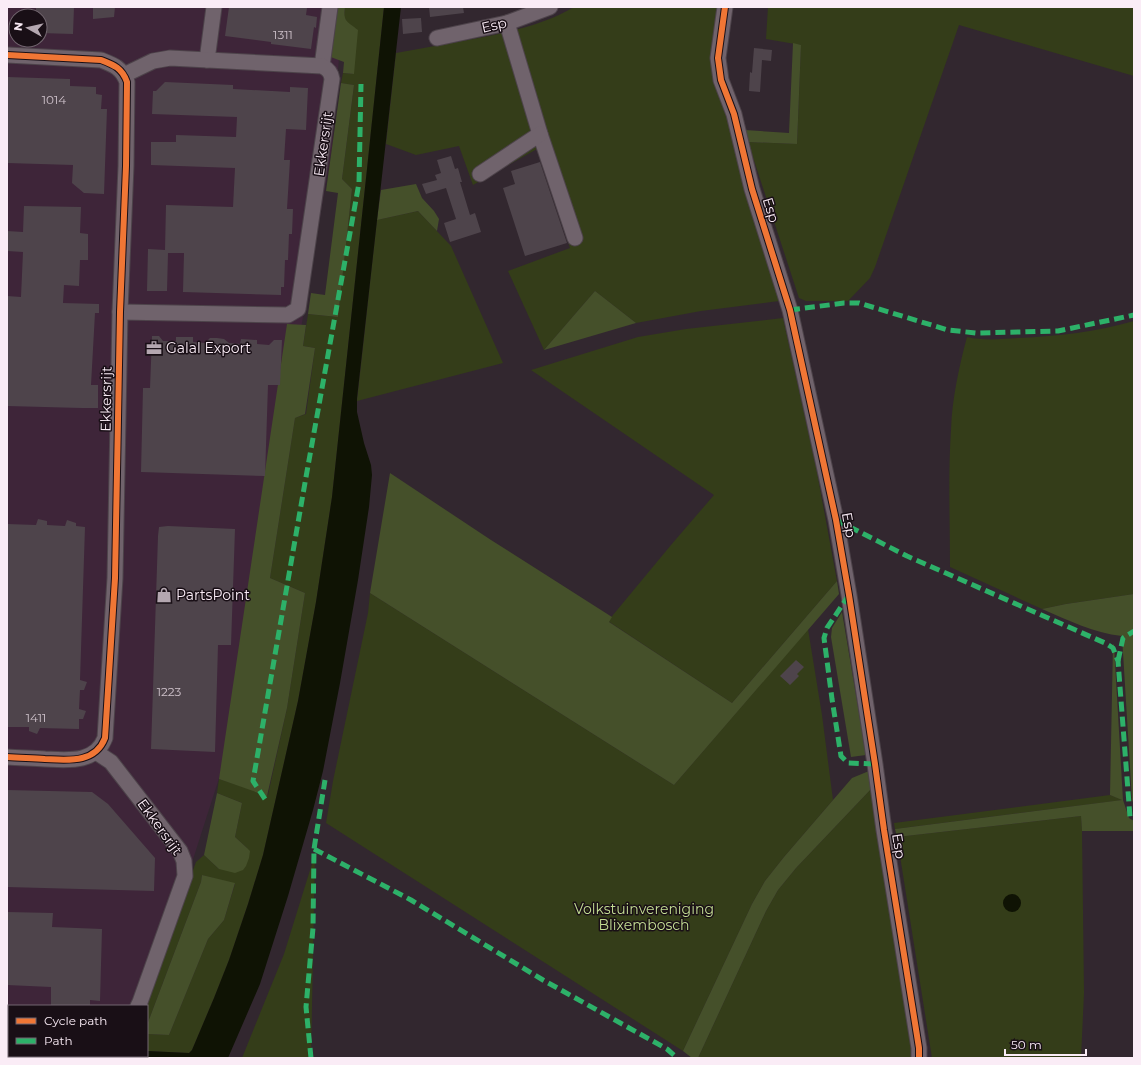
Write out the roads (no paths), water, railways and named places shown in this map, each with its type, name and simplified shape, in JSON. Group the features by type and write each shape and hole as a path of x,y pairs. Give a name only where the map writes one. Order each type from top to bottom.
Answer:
{"street":[{"path":"207,60 214,7"},
{"path":"7,55 101,60 114,65 124,75 153,61 170,58 322,66 330,7"},
{"name":"Esp","path":"437,38 507,23 550,7"},
{"name":"Esp","path":"725,7 718,58 721,80 734,114 752,189 790,310 836,520 919,1048 919,1058"},
{"path":"507,23 540,134 575,238"},
{"name":"Ekkersrijt","path":"120,312 288,315 298,309 332,79 331,73 327,68 322,66"},
{"name":"Ekkersrijt","path":"124,75 127,82 126,166 120,312 115,578 105,738 102,746 96,752 111,762 180,851 184,860 185,876 138,1005"},
{"path":"480,174 540,134"},
{"path":"7,757 73,760 86,757 96,752"}],"place":[{"name":"Galal Export","path":"154,348"},
{"name":"PartsPoint","path":"164,595"}],"park label":[{"name":"Volkstuinvereniging Blixembosch","path":"644,918"}]}
